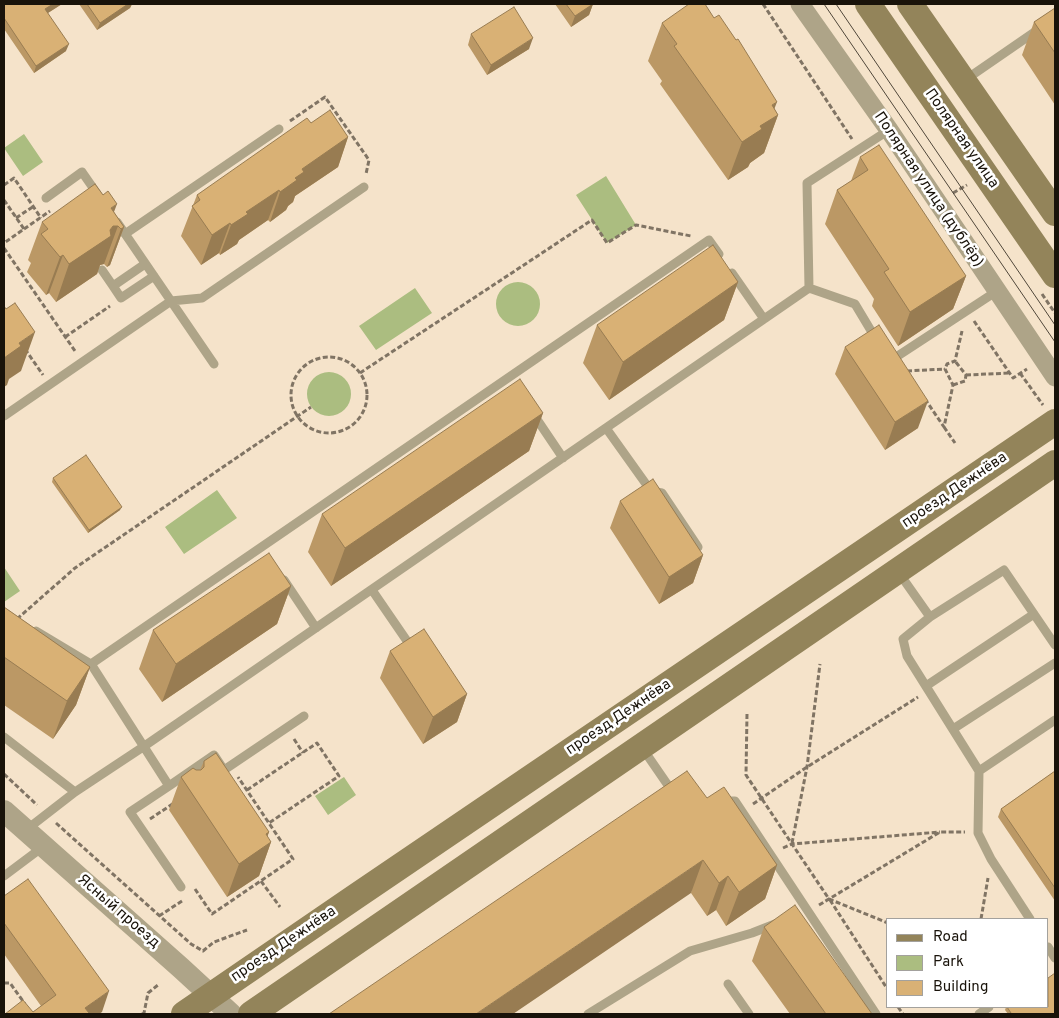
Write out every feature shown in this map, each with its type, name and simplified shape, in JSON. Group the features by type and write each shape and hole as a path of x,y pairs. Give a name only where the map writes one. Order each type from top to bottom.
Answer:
{"main road":[{"name":"Полярная улица","path":"868,4 1055,275"},
{"path":"910,4 1055,212"},
{"name":"проезд Дежнёва","path":"184,1014 1050,415"},
{"path":"265,1008 1055,463"}],"street":[{"name":"Полярная улица (дублёр)","path":"800,4 888,130 1055,377"},
{"name":"Ясный проезд","path":"4,811 230,1014"}],"lane":[{"path":"964,80 1055,18"},
{"path":"125,234 279,129"},
{"path":"808,288 807,183 888,130"},
{"path":"46,198 82,172 214,364"},
{"path":"4,416 171,301 202,298 364,187"},
{"path":"91,664 261,547 511,382 709,240 764,319"},
{"path":"113,286 145,264"},
{"path":"102,270 121,298 154,276"},
{"path":"25,830 75,792 372,590 808,288"},
{"path":"808,288 855,304 890,361 997,291"},
{"path":"530,410 563,458"},
{"path":"606,428 651,491 662,493 698,546"},
{"path":"261,547 266,555"},
{"path":"1029,918 991,859 978,833 979,771 907,656 903,639 930,617 1004,570 1055,645"},
{"path":"278,571 316,628"},
{"path":"898,571 930,617"},
{"path":"372,590 407,641 427,647"},
{"path":"927,688 1034,614"},
{"path":"17,619 91,664 143,747 172,784 185,796"},
{"path":"953,729 1055,663"},
{"path":"181,887 130,812 214,755 224,770 304,716"},
{"path":"979,771 1055,720"},
{"path":"4,737 75,792"},
{"path":"641,747 680,801"},
{"path":"717,801 735,801 876,1014"},
{"path":"4,876 44,846"},
{"path":"799,916 808,912"},
{"path":"588,1014 690,951 780,923"},
{"path":"728,984 749,1014"}],"path":[{"path":"763,4 860,149"},
{"path":"279,129 325,97 368,160"},
{"path":"4,185 14,178 41,218"},
{"path":"947,198 967,184"},
{"path":"16,218 46,198"},
{"path":"4,200 24,229 4,243"},
{"path":"360,373 592,220 607,243 636,225 709,240"},
{"path":"4,248 82,362"},
{"path":"65,337 121,298"},
{"path":"1050,305 1055,313"},
{"path":"952,385 965,381 966,375 956,361 967,311"},
{"path":"967,311 1013,378"},
{"path":"24,347 50,384"},
{"path":"897,356 912,379"},
{"path":"322,358 338,358 348,362 360,373 366,388 367,398 365,409 352,426 331,433 321,432 310,428 298,416 292,402 292,392 294,381 307,364 322,358"},
{"path":"944,427 952,385 945,370 947,364 956,361"},
{"path":"907,371 945,370"},
{"path":"966,375 1010,373"},
{"path":"1020,373 1050,415"},
{"path":"923,395 955,443"},
{"path":"17,619 75,568 311,407"},
{"path":"792,844 807,767 820,664"},
{"path":"742,812 927,688"},
{"path":"747,714 746,775 830,899 886,987"},
{"path":"247,790 317,743 339,776 269,823"},
{"path":"212,914 293,859 230,766"},
{"path":"4,774 191,944 203,951 214,942 247,930"},
{"path":"140,826 185,796"},
{"path":"808,912 940,832"},
{"path":"770,854 792,844 940,832 978,833"},
{"path":"981,918 991,859"},
{"path":"260,881 280,907"},
{"path":"192,894 197,891"},
{"path":"160,916 188,897"},
{"path":"830,899 886,922"},
{"path":"4,984 10,983 27,1006"},
{"path":"142,1014 144,1013 148,992 158,985"}],"green space":[{"path":"24,134 43,162 23,176 4,148"},
{"path":"606,176 636,225 607,243 576,195"},
{"path":"522,282 534,288 539,295 539,313 534,320 527,325 514,326 506,323 499,316 496,300 499,292 506,285"},
{"path":"415,288 432,313 376,350 359,326"},
{"path":"333,372 345,378 350,385 350,403 345,410 338,415 325,416 317,413 310,406 307,390 310,382 317,375"},
{"path":"217,490 237,518 184,554 165,527"},
{"path":"4,567 20,591 4,602"},
{"path":"344,777 356,795 328,815 315,796"}],"building":[{"path":"4,4 53,4 45,9 69,44 36,66 4,18"},
{"path":"87,4 128,4 100,23"},
{"path":"566,4 593,4 575,16"},
{"path":"689,4 705,4 714,18 719,15 736,40 738,39 777,102 772,105 778,115 760,126 762,129 742,142 674,46 677,44 662,23"},
{"path":"514,7 533,38 491,65 471,34"},
{"path":"1055,8 1055,53 1034,22"},
{"path":"330,110 348,137 302,169 304,172 295,178 297,180 246,212 248,214 231,225 230,223 212,235 192,206 200,200 197,195 307,118 311,123"},
{"path":"879,145 966,276 910,312 884,272 889,269 837,190 868,170 860,157"},
{"path":"95,184 103,195 108,191 117,204 111,208 124,227 121,229 118,226 113,226 110,230 111,236 69,264 63,255 60,257 41,234 48,229 42,222"},
{"path":"713,245 738,282 623,362 597,325"},
{"path":"15,303 35,332 19,343 21,346 4,358 4,306 6,309"},
{"path":"879,325 928,401 895,422 845,347"},
{"path":"520,379 543,413 345,548 322,514"},
{"path":"86,455 122,507 89,530 53,478"},
{"path":"653,479 703,555 669,577 620,501"},
{"path":"269,553 291,586 176,664 153,630"},
{"path":"4,607 90,667 67,701 4,657"},
{"path":"424,629 467,694 433,717 390,651"},
{"path":"216,753 269,832 266,834 271,842 239,864 181,777 193,768 201,770 204,767 204,761"},
{"path":"687,771 707,798 724,787 777,865 739,892 728,876 719,883 703,860 476,1014 329,1014"},
{"path":"1055,771 1055,888 1001,809"},
{"path":"28,879 109,991 85,1008 88,1014 5,1014 23,1000 33,1012 56,995 4,923 4,896"},
{"path":"795,905 872,1014 826,1014 764,927"},
{"path":"1055,973 1055,1014 1009,1014 1011,1013 1008,1008 1049,1008 1049,977"}],"tram line":[{"path":"824,4 1055,342"},
{"path":"836,4 1055,325"}]}
